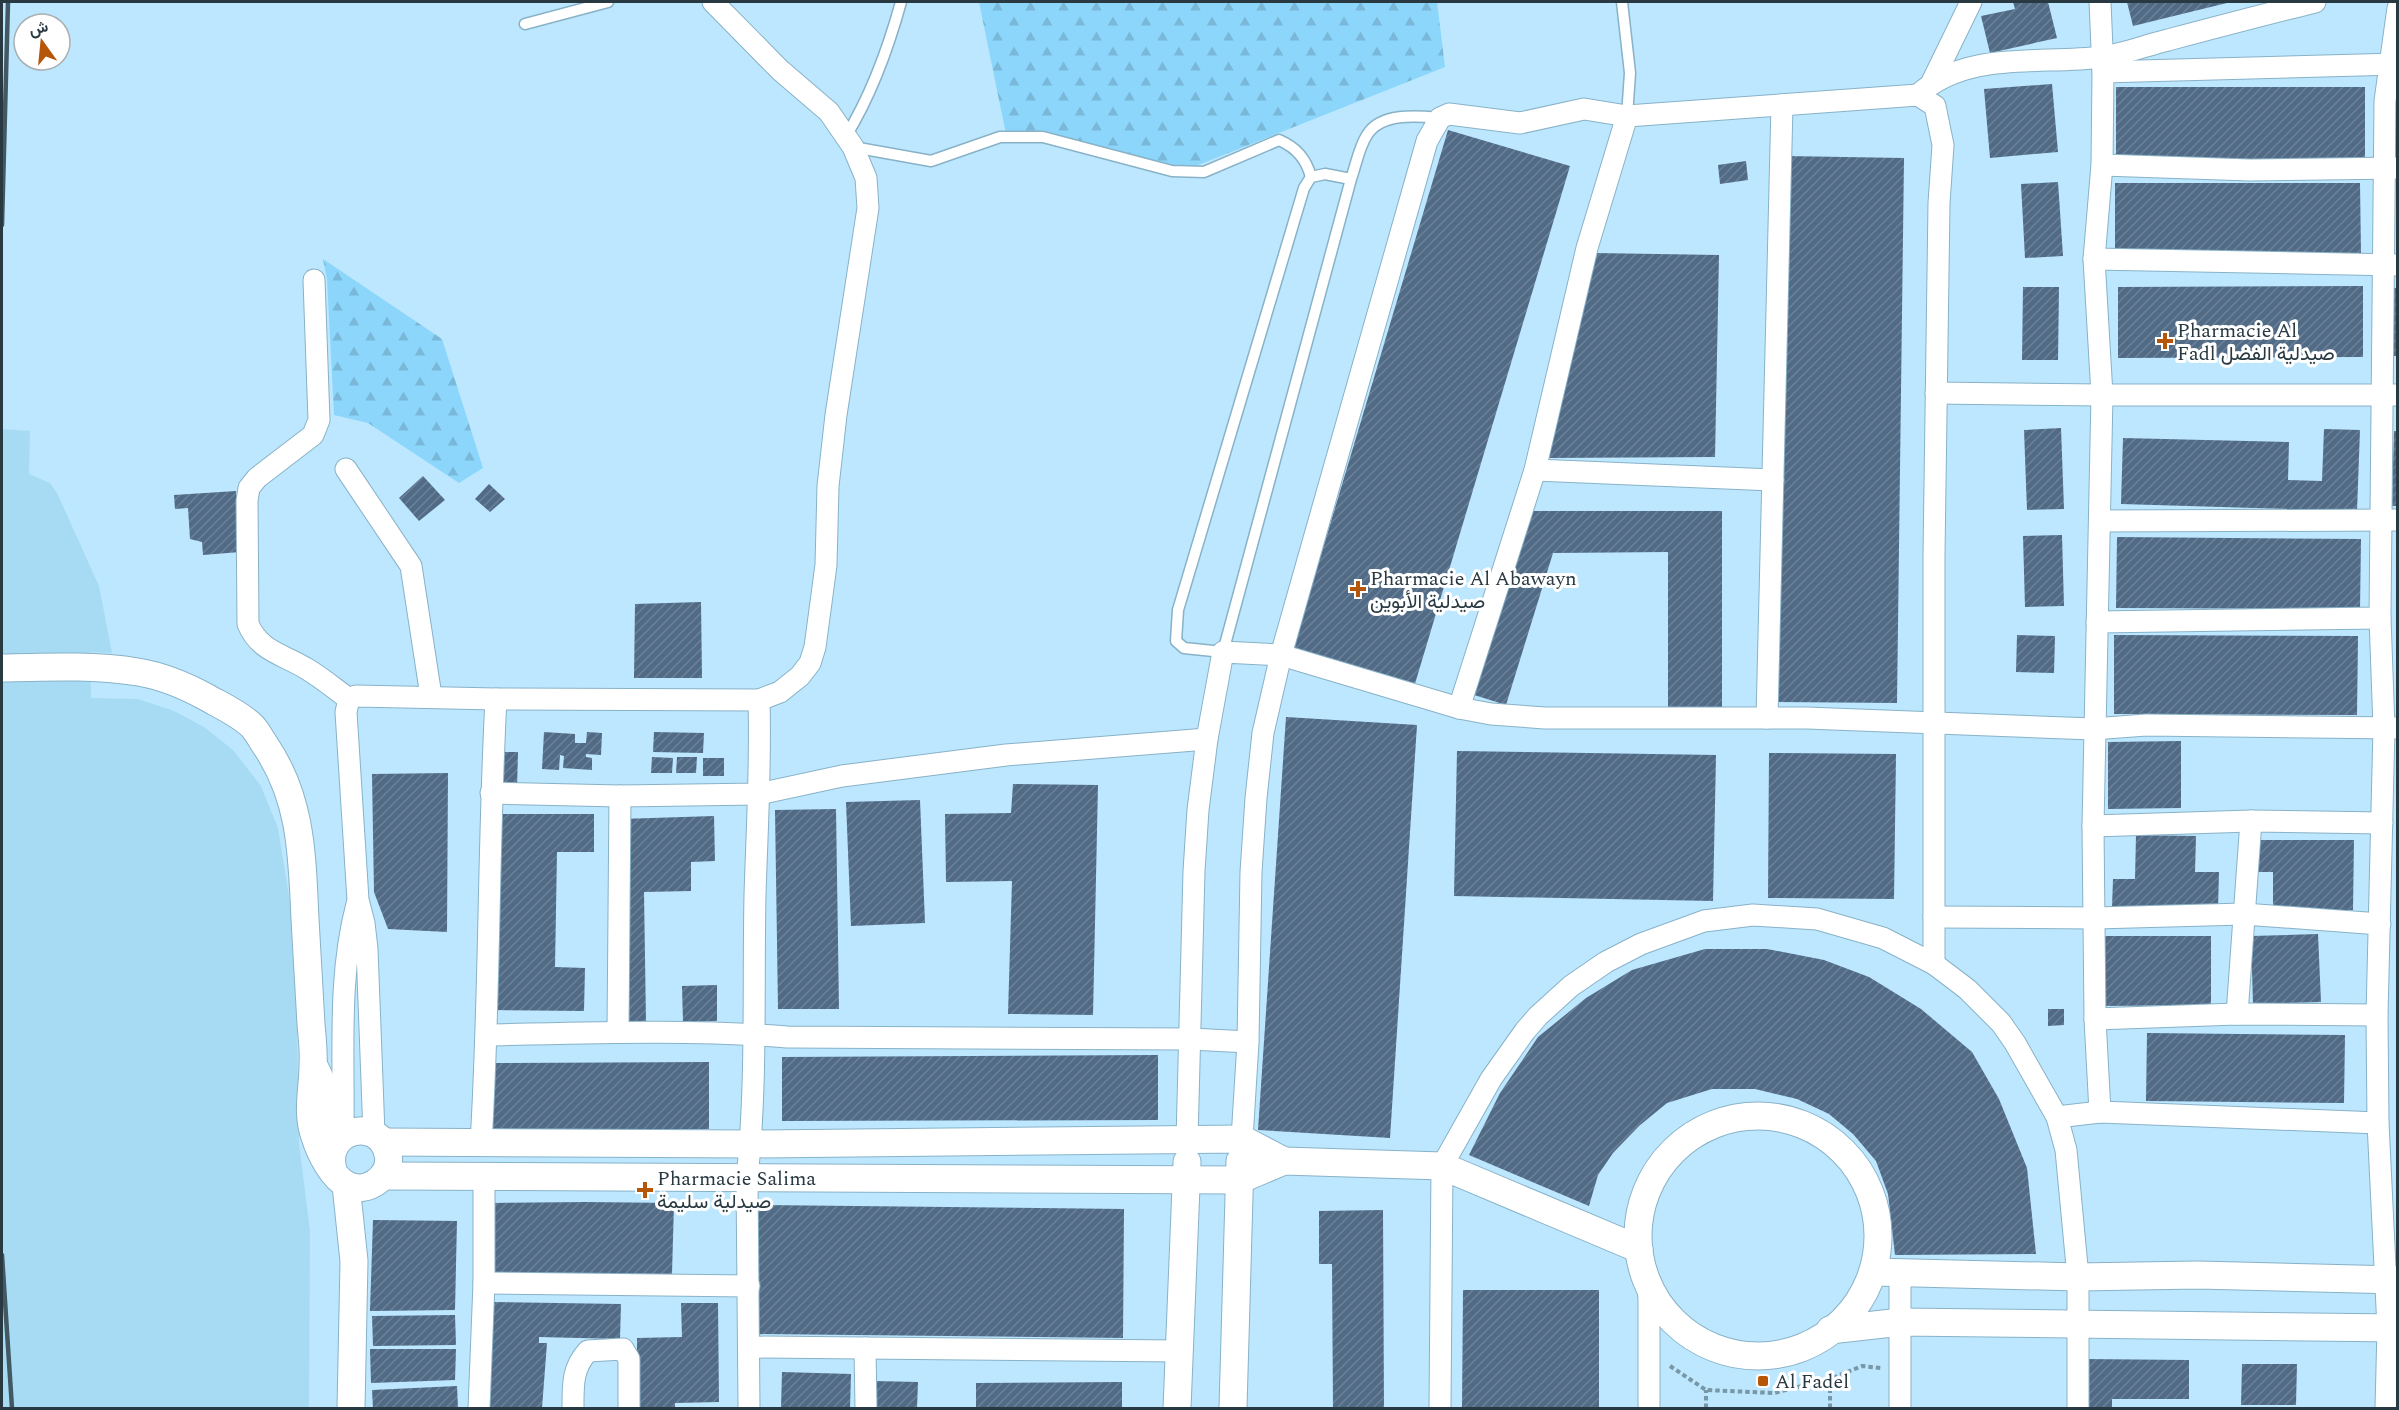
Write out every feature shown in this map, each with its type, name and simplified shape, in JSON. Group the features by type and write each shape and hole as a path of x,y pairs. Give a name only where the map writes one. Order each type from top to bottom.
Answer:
{"street":[{"path":"349,699 356,696 431,696 496,699 759,700 780,692 800,676 810,663 815,647 826,565 828,486 836,415 858,286 868,208 866,178 849,141 829,112 780,70 713,2"},
{"path":"1925,89 1971,2"},
{"path":"2100,2 2103,64 2102,165 2094,259 2102,395 2093,729 2095,1019 2100,1112"},
{"path":"2103,64 2315,2"},
{"path":"2386,1408 2392,1328 2391,1279 2378,1123 2377,1015 2382,823 2391,728 2380,618 2389,520 2391,168 2385,101 2393,64 2397,8"},
{"path":"1233,1408 1239,1180 1248,1042 1251,872 1263,733 1281,655 1427,141 1440,118 1449,114 1520,123 1584,109 1628,116 1782,105 1925,89 1953,74 1986,64 2019,60 2103,64 2393,64"},
{"path":"1925,89 1935,106 1943,145 1934,555 1934,964"},
{"path":"1767,718 1782,105"},
{"path":"1459,708 1535,470 1587,248 1628,116"},
{"path":"2102,165 2250,170 2391,168"},
{"path":"2094,259 2390,265"},
{"path":"314,279 319,420 313,435 266,470 249,488 247,501 248,624 254,637 264,646 307,669 349,699"},
{"path":"1936,393 2390,395"},
{"path":"346,469 411,566 431,696"},
{"path":"1535,470 1773,480"},
{"path":"2100,520 2389,520"},
{"path":"2097,622 2380,618"},
{"path":"1177,1408 1191,1039 1194,871 1198,810 1207,739 1223,652 1281,655 1459,708 1491,714 1545,718 1767,718 2093,729 2146,725 2391,728"},
{"path":"2,668 90,667 139,672 179,683 252,726 280,766 295,816 302,853 314,1066 310,1097 314,1135 323,1156 358,1179 1239,1180 1284,1161 1442,1166 1642,1262 1650,1286 1668,1314 1714,1350 1737,1358 1770,1357 1803,1346 1830,1330 1851,1312 1865,1293 1887,1273 2391,1279"},
{"path":"349,699 346,712 358,900 367,949 378,1138 388,1153 388,1161 358,1179"},
{"path":"482,1143 488,1035 491,792 496,699"},
{"path":"749,1408 747,1178 751,1144 754,1034 760,758 759,700"},
{"path":"491,792 620,796 759,794 842,776 960,761 1207,739"},
{"path":"618,1032 620,796"},
{"path":"2093,826 2251,821 2382,823"},
{"path":"2237,1014 2251,821"},
{"path":"351,1408 358,1179 331,1154 341,1137 347,945 358,900"},
{"path":"1934,917 2094,918 2244,914 2380,924"},
{"path":"1440,1408 1442,1166 1491,1079 1525,1031 1571,986 1606,962 1641,944 1704,921 1753,915 1817,919 1883,938 1934,964 1967,989 2001,1023 2029,1066 2057,1117 2066,1150 2078,1277 2078,1408"},
{"path":"2095,1019 2237,1014 2377,1015"},
{"path":"488,1035 618,1032 754,1034 787,1037 1191,1039 1248,1042"},
{"path":"314,1066 331,1101 341,1137"},
{"path":"2057,1117 2100,1112 2378,1123"},
{"path":"1649,1408 1650,1298 1638,1238 1640,1212 1648,1186 1662,1164 1680,1144 1702,1130 1726,1120 1753,1116 1779,1118 1804,1126 1827,1139 1847,1157 1862,1179 1872,1203 1879,1254 1901,1322 1900,1408"},
{"path":"341,1137 358,1130 378,1138 482,1143 751,1144 1242,1139 1284,1161"},
{"path":"479,1408 484,1283 484,1178"},
{"path":"484,1283 749,1286"},
{"path":"1830,1330 1901,1322 2392,1328"},
{"path":"749,1347 1179,1351"},
{"path":"865,1348 866,1408"},
{"path":"573,1408 574,1375 579,1360 588,1351 623,1349 628,1359 629,1408"}],"lane":[{"path":"525,24 608,2"},
{"path":"901,2 888,49 849,141 931,160 1000,137 1043,137 1172,171 1204,172 1279,140 1290,145 1306,160 1311,177"},
{"path":"1622,2 1630,73 1628,116"},
{"path":"1351,179 1325,174 1311,177 1304,188 1178,610 1176,641 1184,648 1223,652 1351,179 1367,134 1384,122 1403,115 1440,118"}],"path":[{"path":"1649,1358 1675,1368 1706,1390 1774,1393 1830,1379 1862,1366 1900,1370"},
{"path":"1830,1379 1830,1408"},
{"path":"1706,1390 1706,1408"}],"shaded area":[{"path":"2,429 30,431 29,474 50,483 57,493 99,586 112,653 90,652 91,698 138,699 174,711 204,727 233,750 261,786 278,828 292,915 296,971 299,1143 310,1231 309,1408 2,1408"}],"green space":[{"path":"979,2 1437,2 1445,67 1173,175 1006,134"},
{"path":"323,259 442,339 483,468 459,483 368,423 334,415 327,279"}],"building":[{"path":"2013,2 2048,2 2057,38 1990,53 1981,16 2015,9"},
{"path":"2127,2 2231,2 2133,26"},
{"path":"2052,84 2058,152 1990,158 1984,89"},
{"path":"2116,87 2365,87 2365,159 2116,160"},
{"path":"1448,130 1570,166 1414,687 1292,652"},
{"path":"1785,156 1904,158 1897,703 1778,702"},
{"path":"1746,161 1748,180 1720,184 1718,165"},
{"path":"2058,182 2063,256 2025,258 2021,184"},
{"path":"2115,183 2360,183 2361,255 2115,255"},
{"path":"1595,253 1719,255 1715,457 1546,458"},
{"path":"2363,286 2363,357 2118,358 2118,287"},
{"path":"2023,287 2059,287 2058,360 2022,360"},
{"path":"2393,288 2398,288 2398,356 2392,356"},
{"path":"2061,428 2064,509 2027,510 2024,430"},
{"path":"2324,429 2360,430 2357,511 2121,504 2123,438 2289,442 2288,480 2322,481"},
{"path":"2394,431 2398,431 2398,506 2392,506"},
{"path":"423,476 445,500 419,521 399,498"},
{"path":"489,484 505,499 490,512 475,499"},
{"path":"236,491 240,552 203,555 202,542 190,539 188,508 175,509 174,495"},
{"path":"1528,511 1722,511 1722,710 1668,710 1668,552 1553,553 1506,705 1471,694"},
{"path":"2062,535 2064,606 2025,607 2023,536"},
{"path":"2117,537 2361,539 2360,609 2116,608"},
{"path":"701,602 702,678 634,678 635,604"},
{"path":"2017,635 2055,636 2054,673 2016,672"},
{"path":"2114,635 2358,636 2357,715 2114,714"},
{"path":"1286,717 1417,725 1390,1138 1258,1130"},
{"path":"544,732 575,734 575,743 586,743 587,732 602,733 601,755 586,754 586,757 592,758 592,770 563,768 564,756 560,755 559,770 542,769"},
{"path":"654,732 704,733 703,753 653,752"},
{"path":"2181,741 2181,808 2108,809 2108,742"},
{"path":"1457,751 1716,755 1713,901 1454,896"},
{"path":"496,752 518,752 517,788 495,787"},
{"path":"1769,753 1896,754 1894,899 1768,898"},
{"path":"652,757 673,758 672,773 651,773"},
{"path":"677,757 697,757 696,773 676,773"},
{"path":"703,758 724,758 724,776 703,776"},
{"path":"448,773 447,932 388,929 374,892 372,774"},
{"path":"1013,784 1098,785 1093,1015 1008,1014 1012,881 946,882 945,814 1011,813"},
{"path":"920,800 925,923 851,926 846,802"},
{"path":"836,809 839,1009 778,1009 775,810"},
{"path":"494,814 594,814 594,852 557,852 555,967 585,968 584,1011 492,1010"},
{"path":"714,816 715,861 691,862 691,891 644,892 646,1023 624,1023 621,819"},
{"path":"2136,835 2196,836 2195,872 2219,872 2218,909 2112,907 2113,879 2135,879"},
{"path":"2257,840 2354,840 2353,910 2273,910 2273,872 2257,872"},
{"path":"2318,934 2321,1002 2253,1004 2251,936"},
{"path":"2105,936 2211,936 2211,1005 2105,1006"},
{"path":"1705,949 1767,949 1824,960 1869,977 1921,1009 1972,1052 1999,1099 2027,1168 2036,1254 1895,1255 1888,1194 1876,1161 1853,1134 1829,1114 1797,1099 1755,1089 1712,1089 1667,1103 1639,1126 1613,1153 1598,1175 1589,1206 1469,1155 1500,1093 1538,1037 1586,998 1632,970"},
{"path":"717,985 717,1021 683,1022 682,986"},
{"path":"2048,1009 2064,1009 2064,1025 2048,1026"},
{"path":"2147,1033 2345,1035 2344,1103 2146,1101"},
{"path":"1158,1055 1158,1120 782,1121 782,1057"},
{"path":"709,1062 709,1129 491,1130 495,1063"},
{"path":"489,1203 674,1203 672,1274 489,1273"},
{"path":"754,1205 1124,1209 1123,1338 752,1334"},
{"path":"1383,1210 1384,1408 1333,1408 1332,1264 1319,1264 1319,1211"},
{"path":"373,1220 457,1221 455,1310 370,1311"},
{"path":"1463,1290 1599,1290 1599,1408 1462,1408"},
{"path":"492,1302 621,1304 620,1339 539,1337 539,1343 547,1343 542,1408 488,1408"},
{"path":"681,1303 718,1303 719,1402 675,1403 675,1408 637,1408 637,1338 682,1337"},
{"path":"455,1315 456,1345 373,1346 372,1316"},
{"path":"370,1349 456,1349 455,1380 371,1383"},
{"path":"2083,1359 2189,1360 2189,1399 2112,1399 2112,1408 2083,1408"},
{"path":"2242,1364 2297,1364 2296,1405 2241,1405"},
{"path":"782,1372 851,1374 850,1408 781,1408"},
{"path":"874,1381 918,1382 917,1408 874,1408"},
{"path":"1122,1382 1122,1408 976,1408 976,1383"},
{"path":"457,1386 458,1408 373,1408 372,1390"}],"railway":[{"path":"2,225 8,2"},
{"path":"2,1255 12,1408"}],"place":[{"name":"Pharmacie Al Fadl صيدلية الفضل","path":"2165,341"},
{"name":"Pharmacie Al Abawayn صيدلية الأبوين","path":"1358,589"},
{"name":"Pharmacie Salima صيدلية سليمة","path":"645,1190"},
{"name":"Al Fadel","path":"1763,1381"}]}
